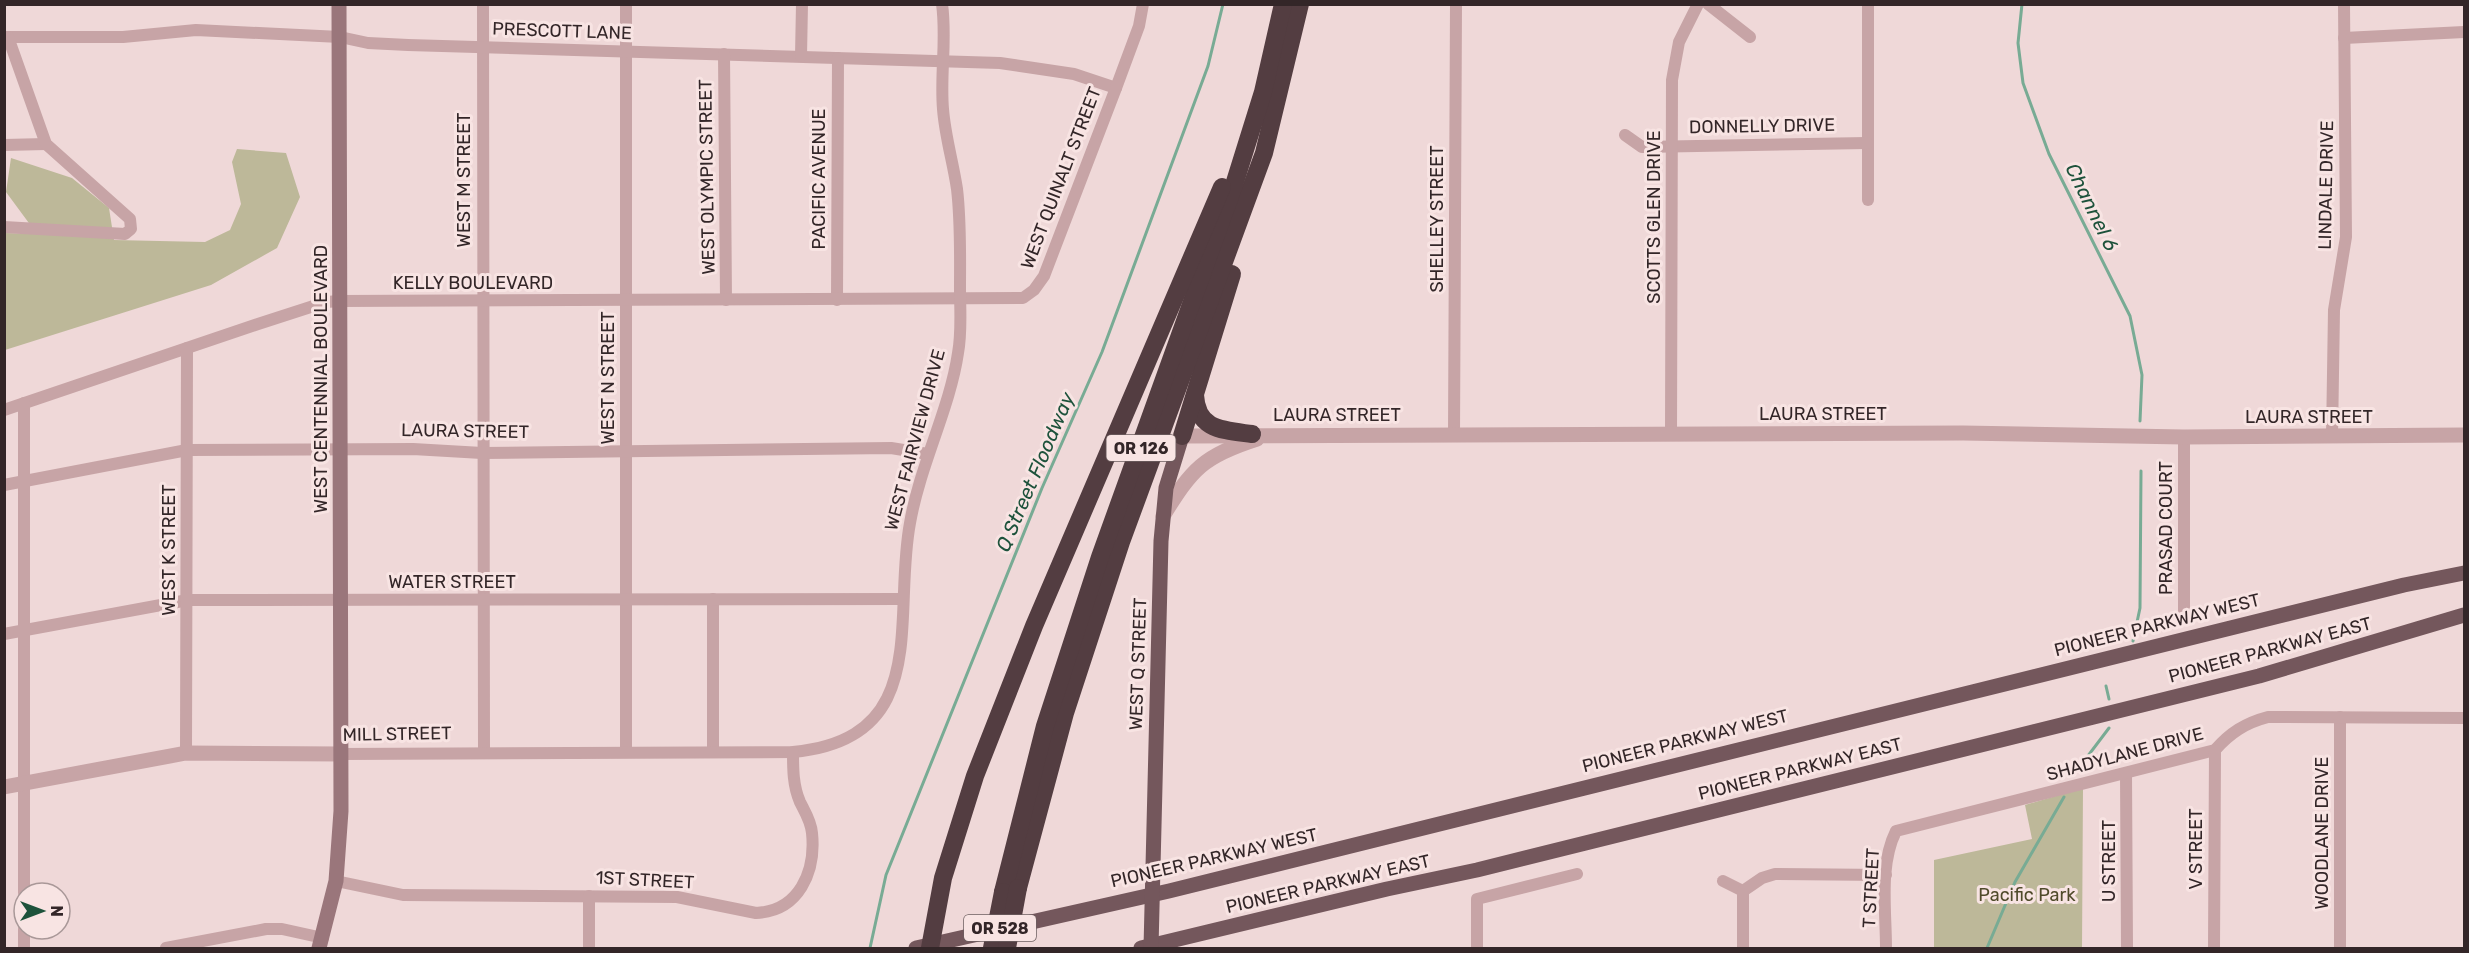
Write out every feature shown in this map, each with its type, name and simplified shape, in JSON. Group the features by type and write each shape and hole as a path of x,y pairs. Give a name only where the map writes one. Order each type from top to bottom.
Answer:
{"highway":[{"name":"OR 126","path":"1007,948 1011,890 1045,726 1093,579 1234,185 1263,92 1283,4"},
{"name":"OR 126","path":"992,948 1121,542 1264,153 1300,4"},
{"path":"925,947 943,878 975,776 1042,606 1263,92"},
{"path":"1182,436 1251,212 1264,153"},
{"path":"1195,394 1198,414 1206,423 1252,434"}],"main road":[{"name":"WEST CENTENNIAL BOULEVARD","path":"321,943 336,882 341,823 339,4"},
{"name":"WEST Q STREET","path":"1148,948 1163,516 1171,469 1182,436"},
{"name":"PIONEER PARKWAY WEST","path":"925,947 1150,895 1761,742 2404,585 2464,573"},
{"name":"PIONEER PARKWAY EAST","path":"1148,948 1388,889 1478,870 2259,676 2464,615"}],"street":[{"name":"WEST M STREET","path":"483,4 484,752"},
{"name":"WEST N STREET","path":"626,4 626,752"},
{"path":"801,56 802,4"},
{"name":"WEST FAIRVIEW DRIVE","path":"793,752 826,747 866,724 878,711 894,684 900,667 906,542 928,454 958,354 960,225 943,107 942,4"},
{"name":"WEST QUINALT STREET","path":"960,299 1016,299 1034,290 1044,276 1116,88 1138,26 1143,4"},
{"name":"SHELLEY STREET","path":"1454,435 1456,4"},
{"name":"SCOTTS GLEN DRIVE","path":"1671,434 1672,80 1679,42 1698,4"},
{"path":"1708,4 1750,37"},
{"path":"1868,4 1868,200"},
{"name":"LINDALE DRIVE","path":"2332,437 2334,310 2346,237 2344,4"},
{"name":"PRESCOTT LANE","path":"6,37 123,37 196,30 340,37 368,43 944,61 1046,67 1116,88"},
{"path":"2344,38 2464,32"},
{"path":"4,227 125,234 131,229 130,219 46,144 6,37"},
{"name":"WEST OLYMPIC STREET","path":"724,54 726,300"},
{"name":"PACIFIC AVENUE","path":"837,300 838,58"},
{"name":"DONNELLY DRIVE","path":"1625,135 1642,147 1867,143"},
{"path":"4,145 46,144"},
{"name":"KELLY BOULEVARD","path":"4,410 326,302 960,299"},
{"name":"WEST K STREET","path":"186,753 187,348"},
{"path":"24,403 26,481 24,881"},
{"name":"LAURA STREET","path":"1182,436 1963,433 2184,437 2464,435"},
{"path":"1163,516 1190,475 1204,462 1219,452 1274,434"},
{"name":"PRASAD COURT","path":"2184,437 2184,620"},
{"name":"LAURA STREET","path":"4,485 187,450 340,449 482,453 891,448 928,454"},
{"path":"713,599 713,751"},
{"name":"WATER STREET","path":"4,634 188,600 902,599"},
{"name":"SHADYLANE DRIVE","path":"1896,831 2215,750 2228,736 2250,722 2268,717 2464,718"},
{"name":"WOODLANE DRIVE","path":"2340,717 2340,948"},
{"name":"V STREET","path":"2214,948 2215,750"},
{"name":"MILL STREET","path":"4,787 186,753 793,752"},
{"name":"1ST STREET","path":"336,882 403,895 677,897 756,913 768,912 790,904 800,893 810,866 813,833 795,786 793,752"},
{"name":"U STREET","path":"2126,774 2127,948"},
{"name":"T STREET","path":"1886,948 1886,875 1889,846 1896,831"},
{"path":"1477,948 1477,899 1577,874"},
{"path":"1743,891 1775,874 1886,875"},
{"path":"1723,881 1743,891"},
{"path":"1743,891 1743,948"},
{"path":"589,896 589,948"},
{"path":"166,948 225,943 274,929 321,943"}],"green space":[{"path":"237,149 286,153 300,197 277,248 211,285 5,350 5,233 37,234 6,192 11,158 72,178 109,208 114,240 205,242 230,230 241,204 232,162"},
{"name":"Pacific Park","path":"2083,788 2082,948 1934,948 1934,860 2032,839 2025,805"}],"waterway":[{"name":"Q Street Floodway","path":"870,948 886,875 1042,488 1102,352 1208,66 1223,4"},
{"name":"Channel 6","path":"2022,4 2018,43 2023,83 2049,154 2130,316 2142,375 2140,421"},
{"name":"Channel 6","path":"2133,641 2140,608 2141,471"},
{"name":"Channel 6","path":"2106,686 2109,699"},
{"name":"Channel 6","path":"2078,769 2109,728"},
{"name":"Channel 6","path":"1987,948 2015,882 2064,797"}]}
